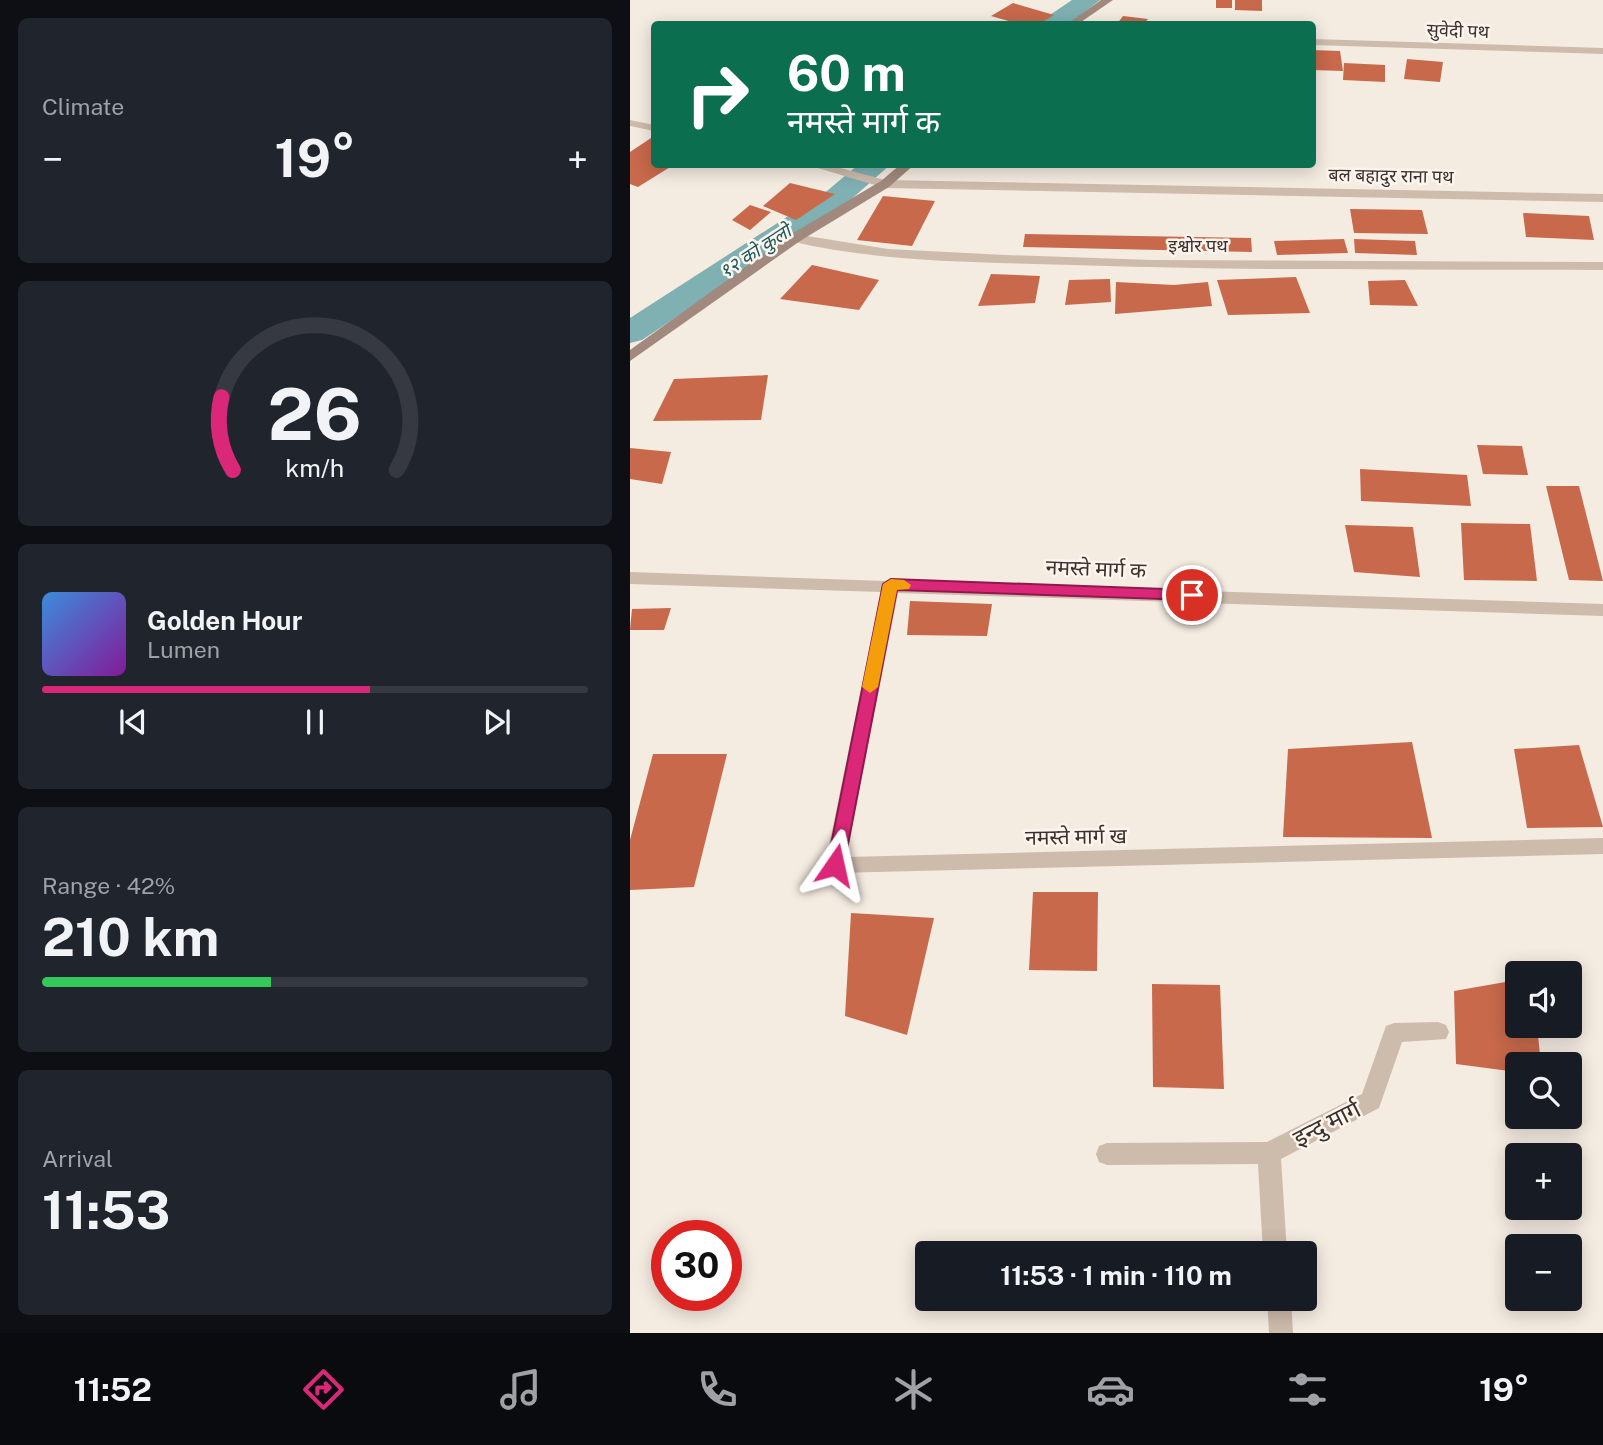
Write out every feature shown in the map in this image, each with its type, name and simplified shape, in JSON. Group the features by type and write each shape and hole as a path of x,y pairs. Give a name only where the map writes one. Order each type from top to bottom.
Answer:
{"street":[{"path":"1076,21 1108,0"},
{"name":"सुवेदी पथ","path":"1316,42 1603,51"},
{"path":"630,123 651,127"},
{"name":"बल बहादुर राना पथ","path":"824,168 885,184 1603,198"},
{"path":"630,357 795,238 885,184 904,168"},
{"name":"इश्वोर पथ","path":"795,238 888,253 1005,259 1152,264 1603,266"},
{"name":"नमस्ते मार्ग क","path":"630,578 891,584 1603,610"},
{"name":"नमस्ते मार्ग ख","path":"891,584 835,865 1603,846"},
{"name":"इन्दु मार्ग","path":"1274,1241 1269,1153 1371,1101 1394,1033 1438,1032"},
{"path":"1107,1154 1269,1153"},
{"path":"1280,1311 1281,1333"}],"building":[{"path":"1216,0 1232,0 1232,8 1216,8"},
{"path":"1235,0 1262,0 1262,11 1235,10"},
{"path":"1013,3 1054,15 1044,21 1008,21 991,16"},
{"path":"1123,16 1148,19 1146,21 1119,21"},
{"path":"1316,50 1340,51 1343,71 1316,70"},
{"path":"1407,59 1443,62 1440,82 1404,79"},
{"path":"1344,63 1385,65 1385,82 1343,80"},
{"path":"651,138 651,168 669,168 638,187 630,184 630,152"},
{"path":"790,183 835,194 796,220 763,206"},
{"path":"883,196 935,201 912,246 857,240"},
{"path":"750,205 771,212 750,230 732,220"},
{"path":"1350,209 1422,210 1428,234 1354,233"},
{"path":"1523,213 1589,216 1594,240 1526,237"},
{"path":"1025,234 1251,238 1252,252 1023,247"},
{"path":"1344,239 1348,253 1277,255 1274,241"},
{"path":"1354,239 1415,241 1417,255 1355,253"},
{"path":"812,265 879,280 859,310 780,299"},
{"path":"991,274 1040,276 1035,303 978,306"},
{"path":"1296,277 1310,313 1228,315 1217,280"},
{"path":"1110,279 1111,302 1065,305 1069,280"},
{"path":"1405,280 1418,306 1370,305 1368,281"},
{"path":"1116,282 1174,285 1208,282 1212,306 1115,314"},
{"path":"768,375 761,420 653,421 674,379"},
{"path":"1477,445 1522,446 1528,475 1483,474"},
{"path":"630,448 671,452 662,484 630,479"},
{"path":"1360,469 1467,475 1471,506 1361,501"},
{"path":"1546,486 1579,486 1603,581 1569,580"},
{"path":"1461,523 1530,524 1537,581 1464,580"},
{"path":"1345,525 1413,527 1420,577 1354,572"},
{"path":"910,601 992,604 987,636 907,635"},
{"path":"671,608 664,630 630,630 632,609"},
{"path":"1412,742 1432,838 1283,837 1288,749"},
{"path":"1579,745 1603,827 1527,828 1514,749"},
{"path":"653,754 727,754 694,887 630,890 630,840"},
{"path":"1033,892 1098,892 1097,971 1029,970"},
{"path":"851,913 934,918 907,1035 845,1016"},
{"path":"1505,982 1505,1038 1538,1038 1540,1052 1505,1052 1505,1070 1456,1064 1454,991"},
{"path":"1152,984 1220,985 1224,1089 1153,1087"}],"waterway":[{"name":"१२ को कुलो","path":"1057,21 1088,0"},
{"name":"१२ को कुलो","path":"630,333 837,197 872,168"}],"slow traffic":[{"path":"870,687 891,584 904,585"}],"route":[{"path":"835,865 891,584 1192,595"}]}
